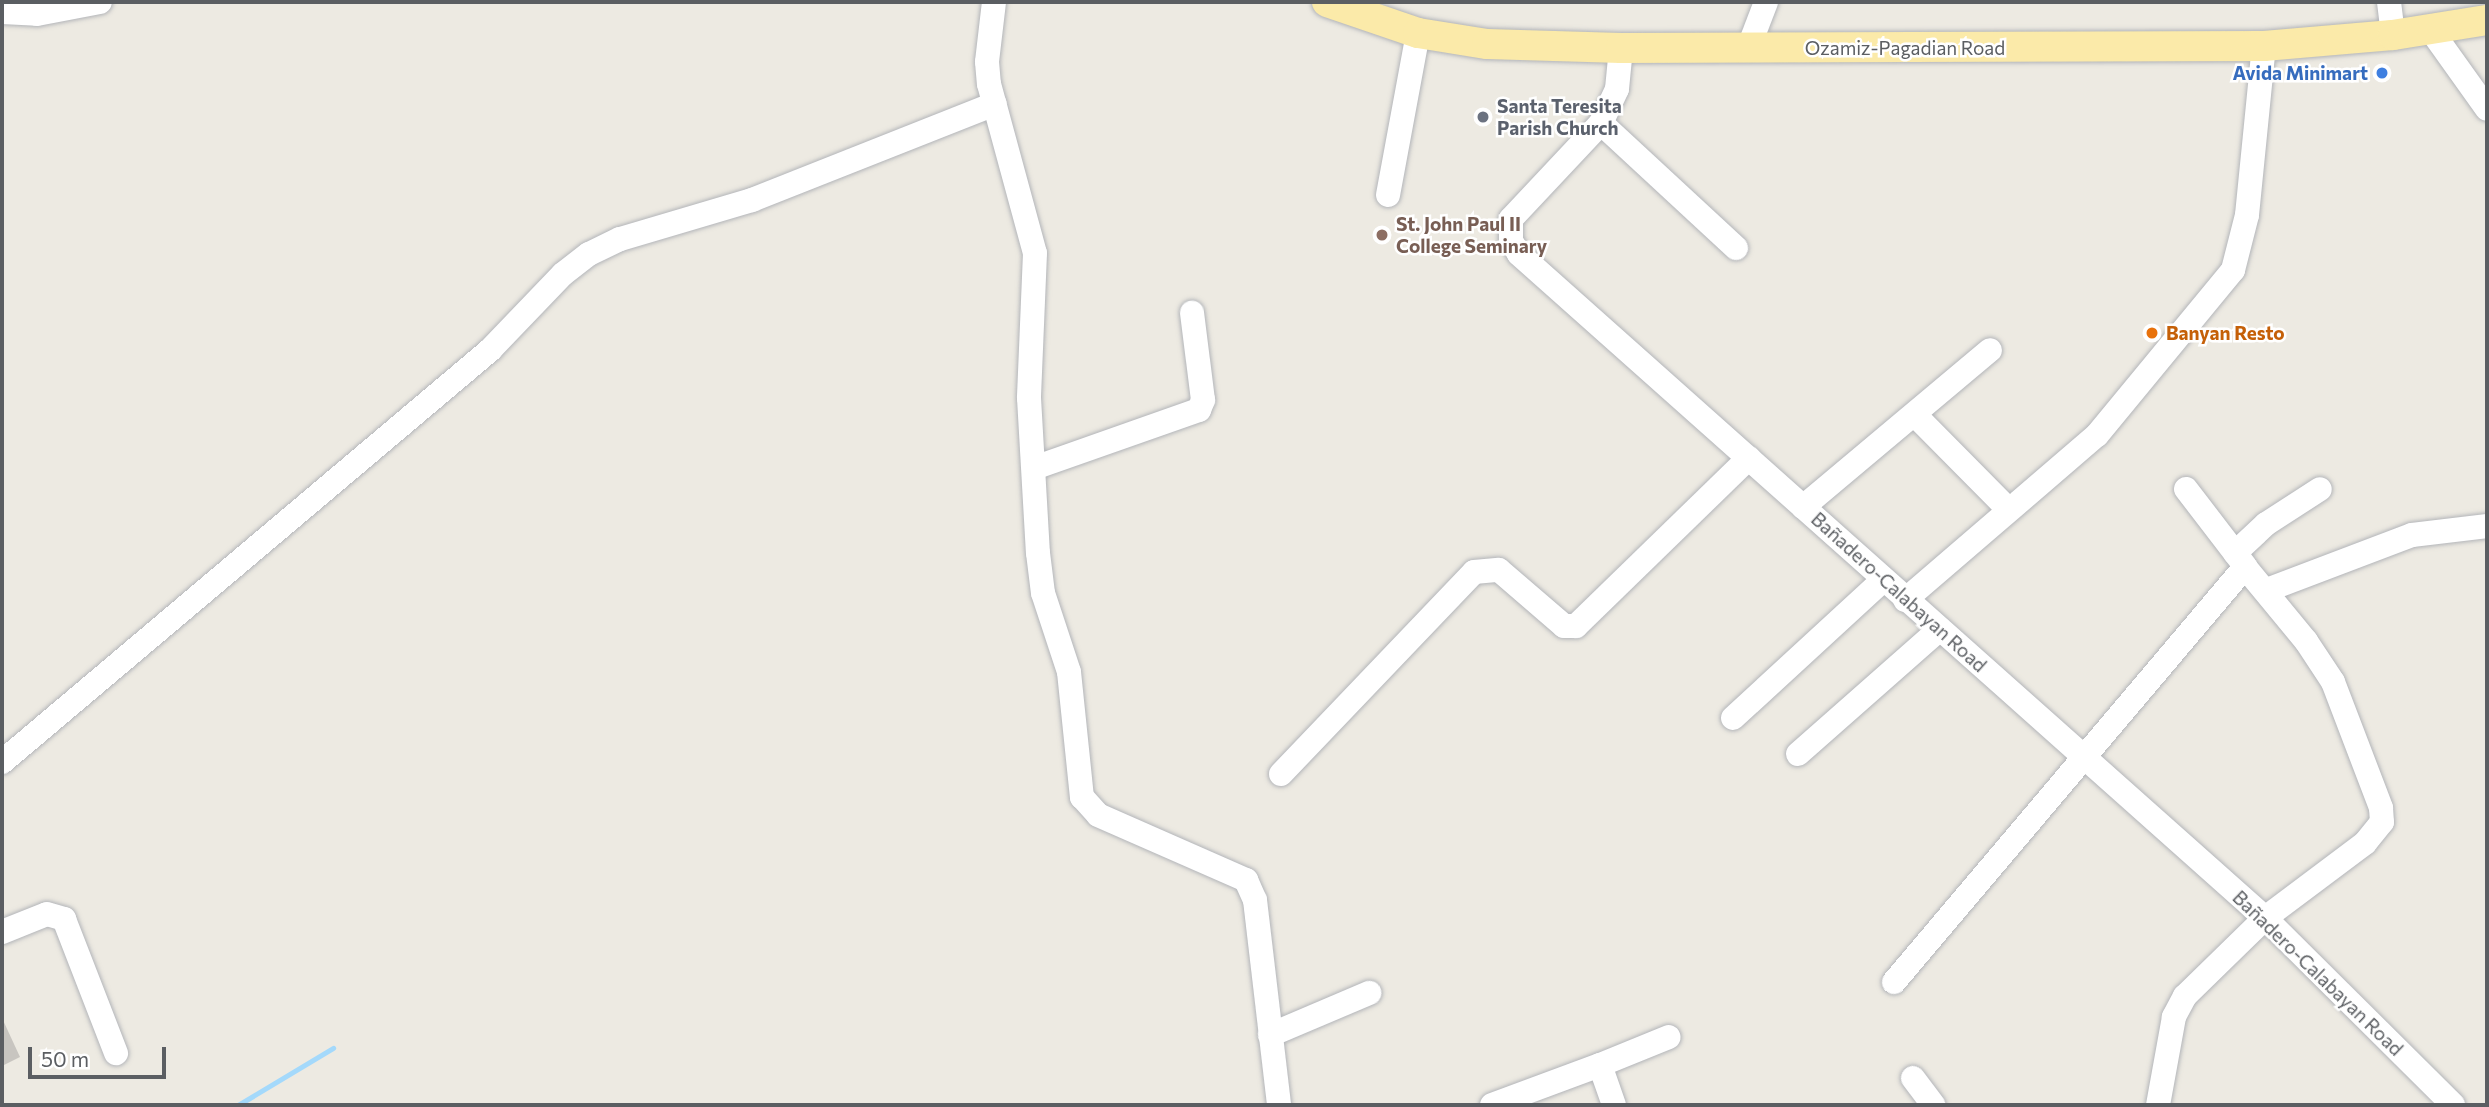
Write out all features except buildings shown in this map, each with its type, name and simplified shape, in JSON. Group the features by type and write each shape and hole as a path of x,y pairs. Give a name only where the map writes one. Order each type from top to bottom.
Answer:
{"main road":[{"name":"Ozamiz-Pagadian Road","path":"1327,2 1418,33 1487,44 1621,48 2264,46 2393,35 2487,20"}],"street":[{"path":"2,12 37,14 100,2"},
{"path":"994,2 987,62 995,104 1033,238 1028,356 1043,593 1069,672 1082,797 1098,815 1246,880 1255,900 1279,1105"},
{"path":"1748,48 1766,2"},
{"path":"2389,2 2393,35"},
{"path":"2430,29 2487,109"},
{"path":"1388,195 1418,33"},
{"path":"1905,600 2112,419 2233,270 2247,215 2264,46"},
{"name":"Bañadero-Calabayan Road","path":"1621,48 1617,89 1601,123 1518,209 1511,219 1511,242 1536,270 2265,918 2454,1105"},
{"path":"2,762 490,350 563,274 589,254 620,239 752,200 995,104"},
{"path":"1601,123 1736,248"},
{"path":"1034,468 1199,410 1203,400 1192,313"},
{"path":"1803,507 1990,350"},
{"path":"1915,415 2008,509"},
{"path":"1281,774 1474,572 1499,570 1564,626 1576,626 1749,458"},
{"path":"2158,1105 2178,1006 2265,918 2365,843 2382,822 2381,808 2333,682 2267,590 2240,560 2186,488"},
{"path":"1894,982 2083,756 2266,524 2320,489"},
{"path":"2267,590 2412,535 2487,526"},
{"path":"1733,718 1883,580"},
{"path":"1798,754 1940,629"},
{"path":"2,932 47,914 64,919 116,1053"},
{"path":"1270,1035 1369,993"},
{"path":"1492,1105 1670,1037"},
{"path":"1600,1065 1614,1105"},
{"path":"1913,1078 1933,1105"}],"waterway":[{"path":"238,1105 333,1048"}],"place":[{"name":"Avida Minimart","path":"2382,73"},
{"name":"Santa Teresita Parish Church","path":"1483,117"},
{"name":"St. John Paul II College Seminary","path":"1382,235"},
{"name":"Banyan Resto","path":"2152,333"}]}
